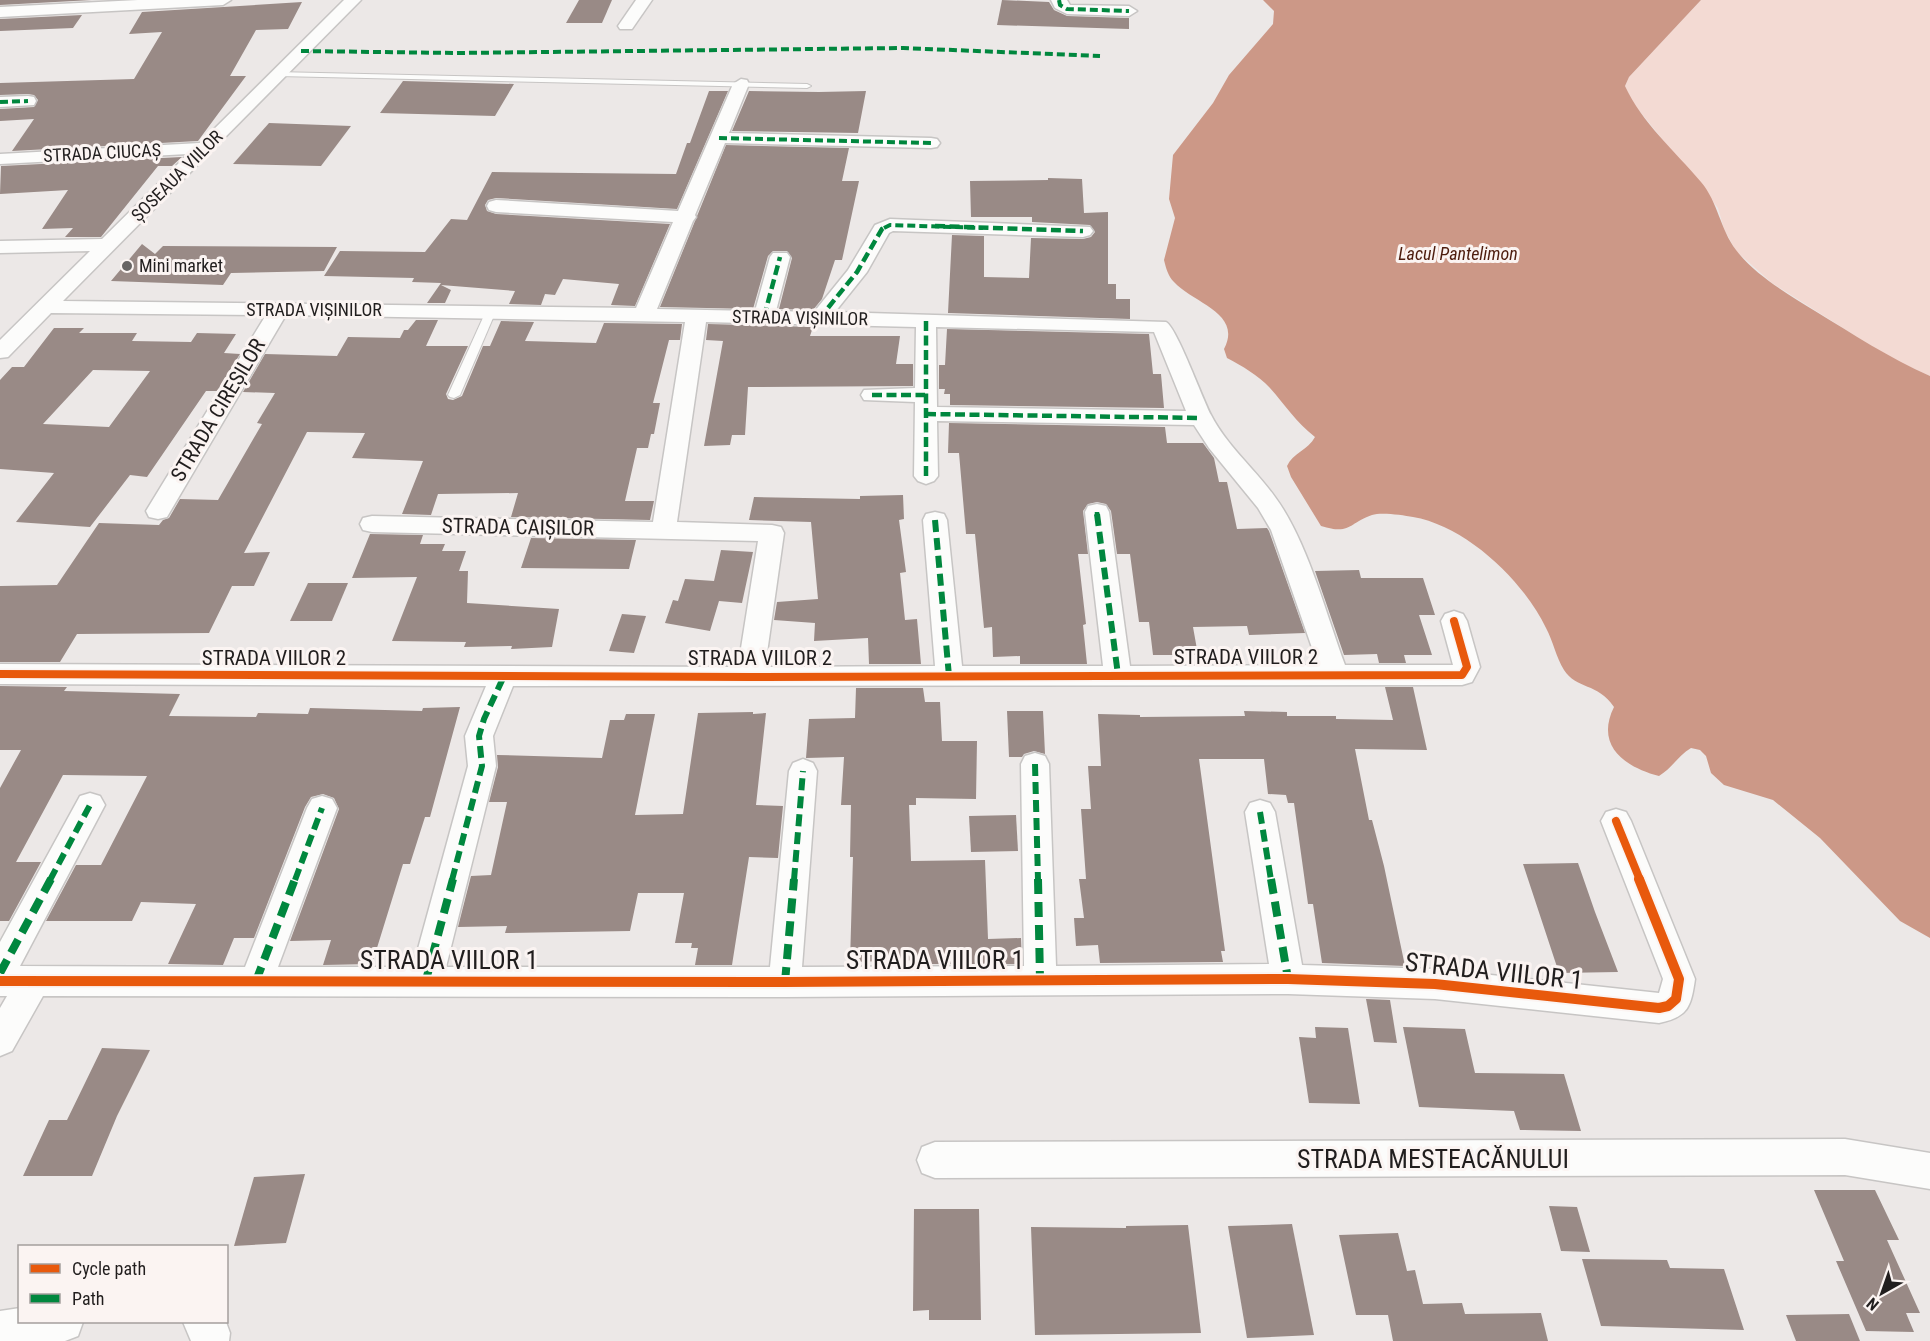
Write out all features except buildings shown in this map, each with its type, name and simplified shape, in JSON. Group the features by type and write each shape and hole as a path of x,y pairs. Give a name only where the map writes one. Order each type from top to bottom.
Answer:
{"street":[{"path":"0,12 223,0"},
{"name":"ȘOSEAUA VIILOR","path":"0,352 353,0"},
{"path":"626,26 644,0"},
{"path":"1059,0 1060,5 1067,9 1129,11"},
{"path":"644,314 687,217 741,84"},
{"path":"0,102 28,101"},
{"path":"719,138 932,143"},
{"name":"STRADA CIUCAȘ","path":"0,159 205,148"},
{"path":"496,206 687,217"},
{"path":"819,319 857,272 882,229 890,225 1083,231"},
{"path":"0,247 108,245"},
{"path":"764,317 780,258"},
{"name":"STRADA VIȘINILOR","path":"46,307 491,311 1159,326 1164,329 1201,418 1217,443 1267,504 1283,530 1335,674"},
{"name":"STRADA CIREȘILOR","path":"158,511 279,310"},
{"path":"664,529 696,316"},
{"path":"926,321 926,476"},
{"path":"872,395 926,404 1201,418"},
{"path":"1097,512 1118,675"},
{"path":"935,520 949,676"},
{"name":"STRADA CAIȘILOR","path":"372,524 772,532 750,677"},
{"name":"STRADA VIILOR 2","path":"0,674 750,677 1462,675 1467,667 1454,621"},
{"path":"426,980 482,766 479,736 484,719 504,676"},
{"path":"1035,764 1040,980"},
{"path":"785,982 803,771"},
{"path":"0,973 90,805"},
{"path":"256,981 322,808"},
{"path":"1260,812 1288,979"},
{"name":"STRADA VIILOR 1","path":"0,981 785,982 1288,979 1435,984 1630,1006 1668,1006 1676,999 1678,991 1675,966 1616,821"},
{"path":"0,1040 33,982"},
{"name":"STRADA MESTEACĂNULUI","path":"935,1160 1845,1157 1930,1171"},
{"path":"0,1330 56,1323"},
{"path":"203,1323 210,1334 210,1341"}],"lane":[{"path":"278,74 807,86"},
{"path":"454,395 491,311"}],"shaded area":[{"path":"1701,0 1930,0 1930,376 1892,359 1772,283 1736,251 1724,229 1718,208 1633,103 1625,86 1629,77"}],"water":[{"name":"Lacul Pantelimon","path":"1263,0 1701,0 1629,77 1625,86 1632,99 1640,112 1707,190 1731,242 1753,268 1783,291 1857,337 1930,376 1930,938 1900,921 1820,838 1773,800 1724,785 1711,773 1706,756 1700,750 1691,748 1659,776 1624,760 1616,752 1608,733 1614,707 1601,694 1569,676 1561,665 1546,628 1523,592 1508,574 1472,543 1433,522 1398,515 1372,515 1344,529 1321,526 1291,477 1287,466 1315,437 1265,383 1227,358 1224,349 1228,337 1227,326 1222,318 1174,282 1164,260 1175,218 1169,199 1173,155 1213,103 1229,75 1273,24 1274,11"}],"marked path":[{"path":"1059,0 1060,5 1067,9 1129,11"},
{"path":"301,51 456,53 903,48 1100,56"},
{"path":"0,102 28,101"},
{"path":"719,138 931,143"},
{"path":"819,319 857,272 882,229 890,225 1083,231"},
{"path":"764,317 780,257"},
{"path":"926,321 926,476"},
{"path":"872,395 925,395"},
{"path":"926,414 1201,418"},
{"path":"1097,512 1118,675"},
{"path":"935,520 949,676"},
{"path":"426,980 482,766 479,736 484,719 504,676"},
{"path":"1035,764 1040,980"},
{"path":"785,982 803,771"},
{"path":"0,973 90,805"},
{"path":"256,981 322,808"},
{"path":"1260,812 1288,979"}],"cycle path":[{"path":"0,674 750,677 1462,675 1467,667 1454,621"},
{"path":"0,981 785,982 1288,979 1435,984 1659,1008 1668,1006 1676,999 1679,979 1616,821"}],"place":[{"name":"Mini market","path":"127,266"}]}
